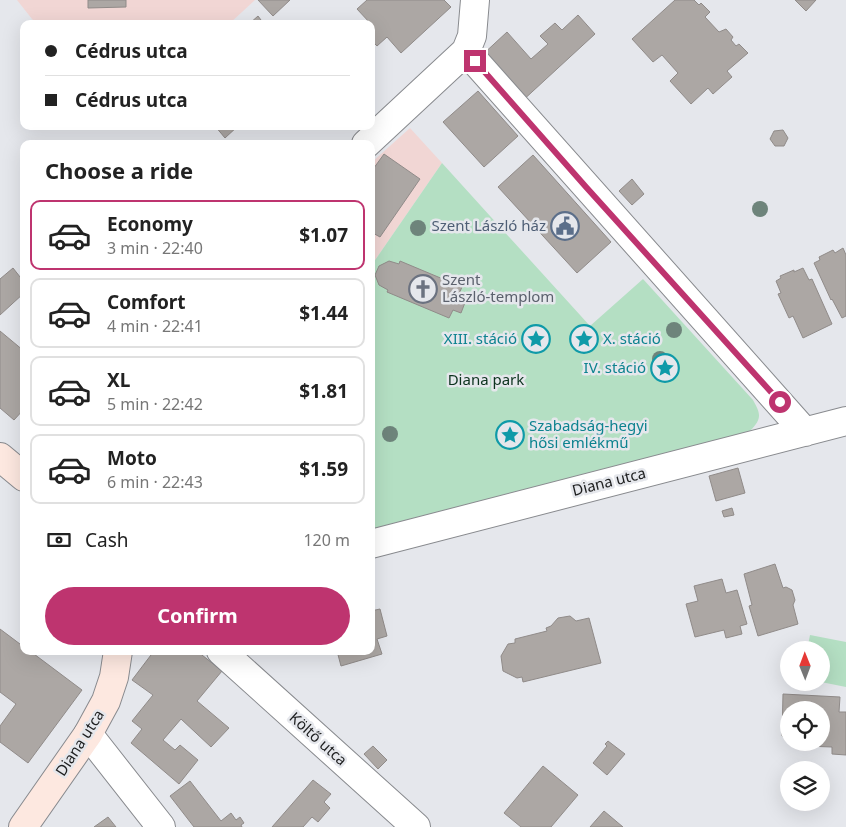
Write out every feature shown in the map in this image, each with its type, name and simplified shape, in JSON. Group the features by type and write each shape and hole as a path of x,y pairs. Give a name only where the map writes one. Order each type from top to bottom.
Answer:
{"street":[{"path":"370,140 466,51 472,36 475,0"},
{"path":"466,51 805,432"},
{"name":"Diana utca","path":"375,543 846,421"},
{"name":"Diana utca","path":"23,827 88,734 106,701 114,677 117,655"},
{"name":"Költő utca","path":"225,655 416,827"},
{"path":"88,734 161,827"}],"shaded area":[{"path":"17,0 255,0 233,20 33,20"},
{"path":"410,128 442,163 375,260 375,159"}],"green space":[{"name":"Diana park","path":"442,163 590,326 643,279 753,400 759,413 757,423 750,431 375,528 375,260"},
{"path":"810,635 846,642 846,687 830,684 830,641 809,641"}],"building":[{"path":"88,0 126,0 126,7 88,8"},
{"path":"258,0 290,0 273,16"},
{"path":"367,0 444,0 451,7 401,53 387,37 377,46 375,44 375,20 367,20 357,9"},
{"path":"675,0 694,0 699,5 701,3 710,12 705,17 719,32 726,29 733,37 731,40 736,46 739,44 748,53 727,71 732,77 713,94 708,88 691,104 670,81 678,73 662,55 653,62 632,39"},
{"path":"795,0 816,0 806,11"},
{"path":"578,15 595,34 520,103 480,57 507,32 531,59 548,44 540,36 555,23 562,30"},
{"path":"478,91 518,136 484,167 443,122"},
{"path":"218,130 234,130 225,138"},
{"path":"783,130 788,138 784,146 775,146 770,139 774,131"},
{"path":"384,154 420,179 380,237 375,234 375,166"},
{"path":"533,155 611,242 577,273 498,187"},
{"path":"632,179 644,194 632,205 619,191"},
{"path":"843,248 846,255 846,316 842,318 831,300 814,263 820,260 819,257 833,250 835,253"},
{"name":"Szent László-templom","path":"389,261 399,264 400,261 462,287 458,296 466,300 461,313 453,310 449,318 387,292 388,290 379,285 375,275 379,266"},
{"path":"13,268 20,277 20,297 0,315 0,279"},
{"path":"803,268 809,280 812,279 832,324 803,338 793,316 789,318 778,294 781,293 776,281 781,278 780,276"},
{"path":"0,331 20,348 20,413 14,420 0,408"},
{"path":"738,468 745,493 716,501 709,476"},
{"path":"732,508 734,515 724,517 722,511"},
{"path":"775,564 783,588 786,587 792,590 795,600 793,605 798,624 758,636 749,606 752,605 744,574"},
{"path":"722,579 726,593 737,590 747,624 740,626 742,634 726,638 724,630 695,637 686,604 698,601 694,586"},
{"path":"380,609 387,636 377,639 382,654 341,666 338,655 375,655 375,610"},
{"path":"570,616 576,621 589,618 601,663 523,682 522,677 517,678 503,671 501,656 508,644 515,643 515,639 547,631 546,628 551,626 558,618"},
{"path":"0,629 20,644 20,655 35,655 82,690 28,763 0,742 0,726 16,704 0,692"},
{"path":"151,655 202,655 222,671 197,701 229,728 211,747 181,719 163,740 175,750 180,745 198,760 179,784 131,743 142,729 132,721 153,695 132,680"},
{"path":"783,694 840,697 839,712 846,712 846,755 832,754 832,747 830,747 830,701 783,701"},
{"path":"608,741 625,754 607,775 593,763 607,746 605,744"},
{"path":"373,746 387,760 378,769 364,754"},
{"path":"543,766 578,795 551,827 521,827 504,813"},
{"path":"313,780 331,794 324,802 330,808 318,822 312,817 303,827 272,827"},
{"path":"190,781 221,821 231,813 236,820 240,817 244,823 241,825 242,827 194,827 170,796"},
{"path":"604,811 623,827 590,827"},
{"path":"108,817 116,827 94,827"}],"place":[{"name":"Szent László ház","path":"565,226"},
{"name":"Szent László-templom","path":"423,289"},
{"name":"XIII. stáció","path":"536,339"},
{"name":"X. stáció","path":"584,339"},
{"name":"IV. stáció","path":"665,368"},
{"name":"Szabadság-hegyi hősi emlékmű","path":"510,435"}],"route":[{"path":"475,61 780,402"}]}
